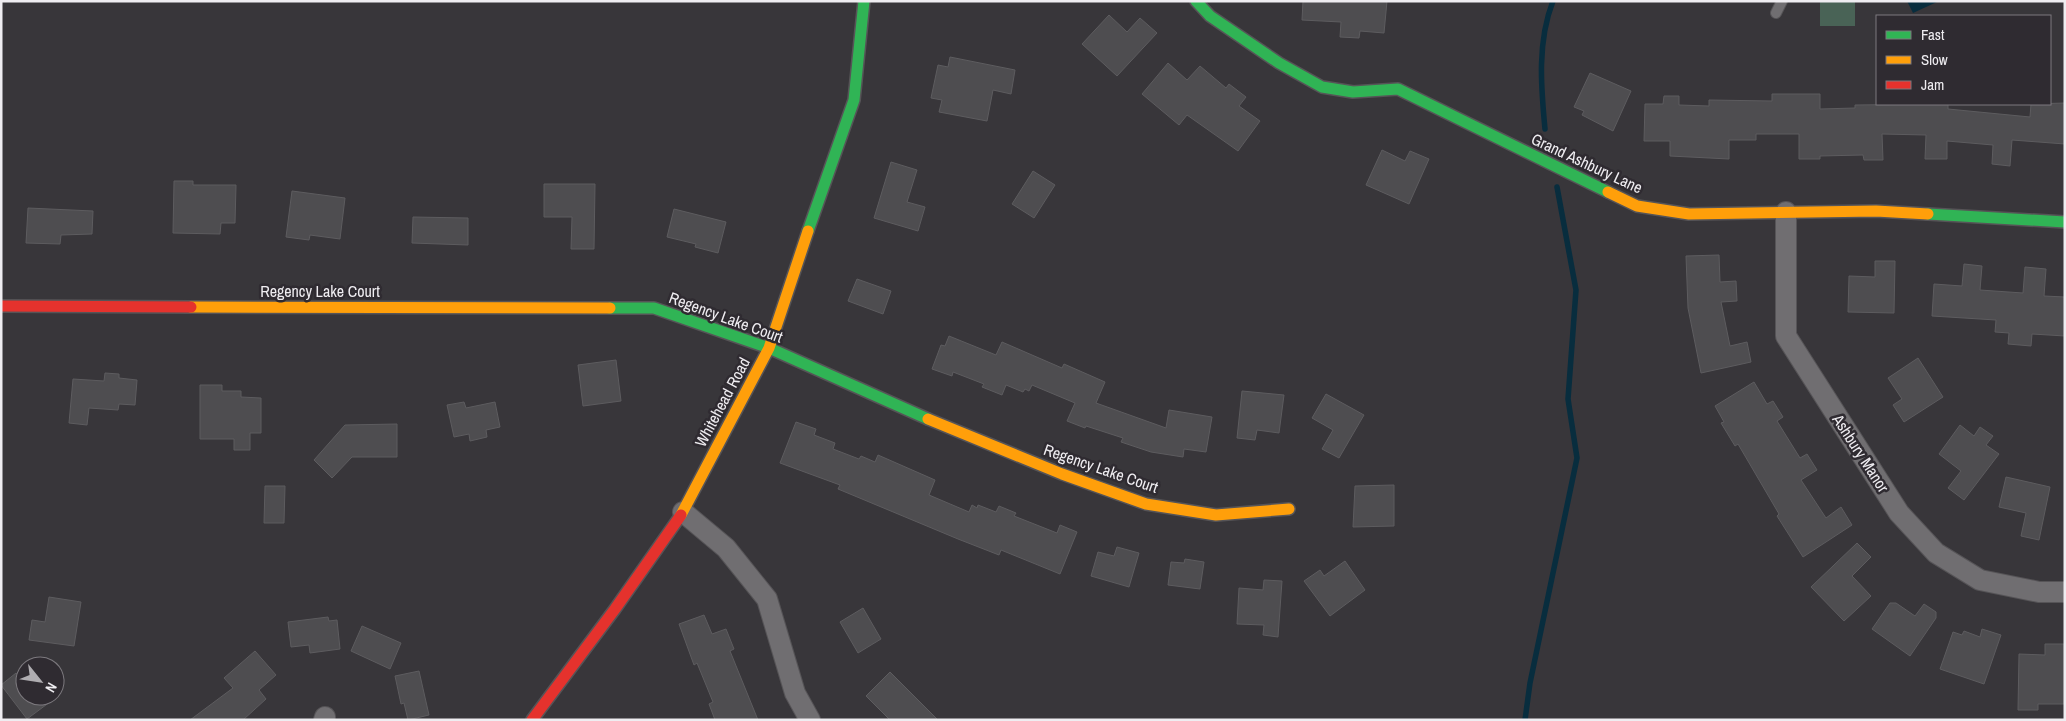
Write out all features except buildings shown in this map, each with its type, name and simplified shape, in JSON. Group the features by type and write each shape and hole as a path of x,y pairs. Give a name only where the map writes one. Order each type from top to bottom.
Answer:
{"street":[{"name":"Whitehead Road","path":"532,720 615,609 683,512 769,348 784,298 854,100 864,1"},
{"name":"Grand Ashbury Lane","path":"1196,1 1210,16 1279,62 1322,87 1353,92 1398,89 1637,206 1688,214 1876,211 2065,222"},
{"name":"Ashbury Manor","path":"1786,212 1786,336 1899,513 1936,553 1980,580 2039,592 2065,592"},
{"name":"Regency Lake Court","path":"1,306 654,308 769,348 909,411 1062,474 1146,504 1216,515 1289,509"},
{"path":"683,512 726,548 767,599 795,693 810,720"}],"lane":[{"path":"1776,13 1782,1"}],"green space":[{"path":"1820,1 1855,1 1855,26 1820,26"}],"water":[{"path":"1907,1 1939,1 1913,13"}],"waterway":[{"path":"1545,129 1542,97 1542,48 1544,32 1553,1"},
{"path":"1525,720 1530,683 1577,458 1568,399 1576,290 1557,187"}],"traffic: fast":[{"path":"808,231 854,100 864,1"},
{"path":"1196,1 1210,16 1279,63 1322,87 1353,92 1398,89 1608,192"},
{"path":"1928,214 2065,222"},
{"path":"610,308 654,308 769,348 928,419"}],"traffic: slow":[{"path":"1608,192 1637,206 1689,214 1876,211 1928,214"},
{"path":"681,515 769,348 808,231"},
{"path":"191,307 610,308"},
{"path":"928,419 1062,474 1146,504 1216,515 1289,509"}],"traffic: jam":[{"path":"1,306 191,307"},
{"path":"532,720 615,609 681,515"}]}
